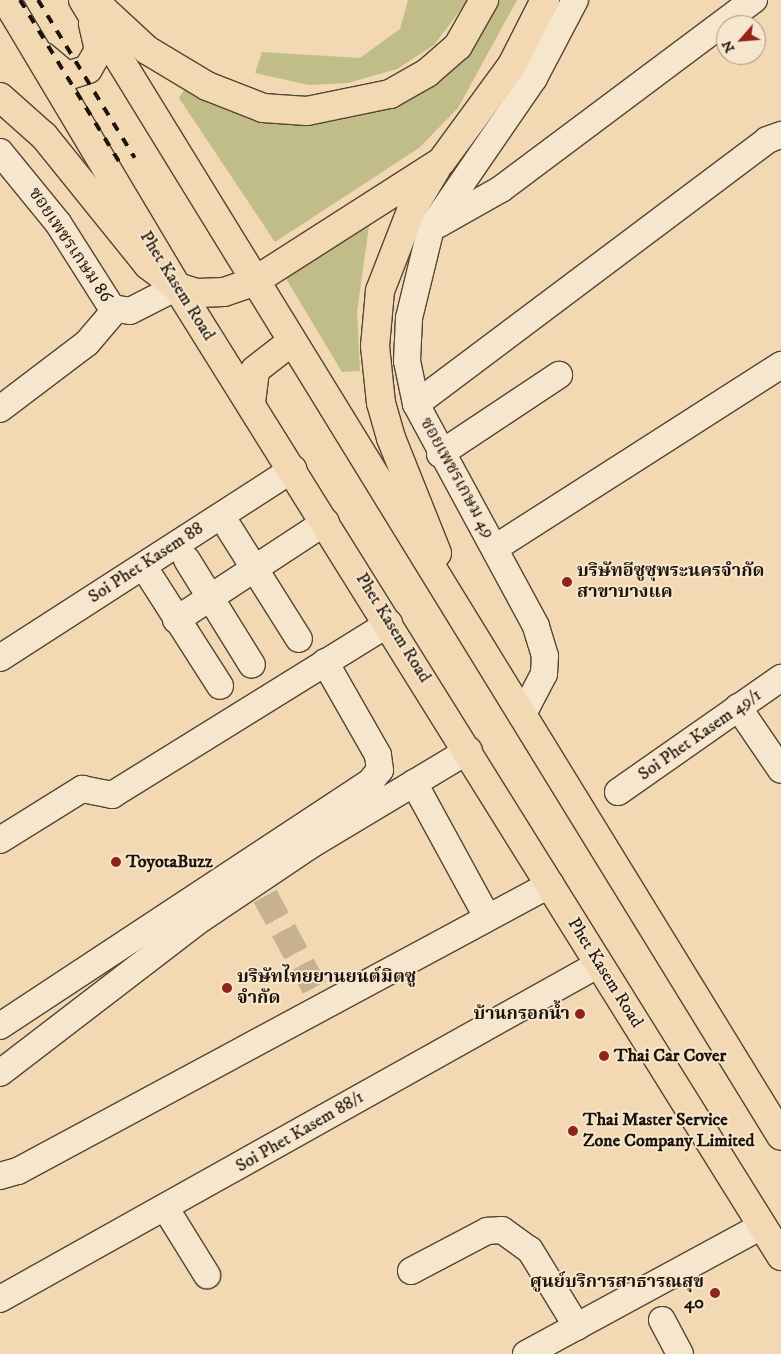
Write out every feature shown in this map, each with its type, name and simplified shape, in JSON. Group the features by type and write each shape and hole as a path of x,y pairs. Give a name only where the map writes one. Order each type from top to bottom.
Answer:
{"main road":[{"name":"Phet Kasem Road","path":"6,0 177,287 390,623 781,1256"},
{"path":"476,642 391,438 381,404 376,346 380,291 396,246 441,162 512,65 545,0"},
{"path":"89,4 147,50 207,86 263,108 307,111 390,94 427,73 458,46 483,2"},
{"path":"34,47 57,72 67,76 88,69 99,50 89,4"},
{"path":"89,4 253,282 781,1136"},
{"path":"0,97 44,136 148,265 177,287 197,293 224,292 253,282 441,162"},
{"path":"251,403 256,370 291,342"}],"street":[{"name":"ซอยเพชรเกษม 49","path":"522,716 544,674 545,656 536,626 496,548 440,454 416,404 407,361 409,318 431,228 534,78 575,0"},
{"path":"431,228 501,189 754,0"},
{"path":"416,404 767,140 781,135"},
{"name":"ซอยเพชรเกษม 86","path":"0,152 26,180 103,297 116,309 130,311 177,287"},
{"path":"0,409 87,344 116,309"},
{"path":"496,548 781,365"},
{"path":"440,454 559,375"},
{"name":"Soi Phet Kasem 88","path":"0,658 293,469"},
{"path":"176,620 326,522"},
{"path":"229,528 299,639"},
{"path":"187,560 252,665"},
{"path":"151,578 176,620 220,686"},
{"path":"0,840 82,789 112,795 390,623"},
{"path":"0,1026 371,781 380,770 378,755 325,662"},
{"name":"Soi Phet Kasem 49/1","path":"618,792 781,678"},
{"path":"738,707 781,770"},
{"path":"0,1073 133,968 261,889 414,783 469,750"},
{"path":"414,783 487,917"},
{"path":"0,1176 18,1171 320,999 551,884"},
{"name":"Soi Phet Kasem 88/1","path":"0,1299 166,1209 599,964"},
{"path":"166,1209 208,1276"},
{"path":"526,1354 762,1226"},
{"path":"411,1271 487,1231 502,1230 530,1250 577,1327"},
{"path":"662,1320 680,1354"}],"shaded area":[{"path":"408,0 468,0 434,45 397,69 348,83 309,85 255,73 262,52 360,58 400,29"},
{"path":"497,0 517,0 458,108 419,148 275,242 179,98 189,82 257,111 428,86 475,47"},
{"path":"369,226 357,312 360,371 342,372 285,277"}],"tunnel":[{"path":"265,896 318,994"}],"railway":[{"path":"20,0 121,165"},
{"path":"38,0 135,158"}],"place":[{"name":"บริษัทอีซูซุพระนครจำกัด สาขาบางแค","path":"567,582"},
{"name":"ToyotaBuzz","path":"116,862"},
{"name":"บริษัทไทยยานยนต์มิตซู จำกัด","path":"227,988"},
{"name":"บ้านกรอกน้ำ","path":"580,1014"},
{"name":"Thai Car Cover","path":"604,1056"},
{"name":"Thai Master Service Zone Company Limited","path":"573,1131"},
{"name":"ศูนย์บริการสาธารณสุข 40","path":"715,1293"}]}
